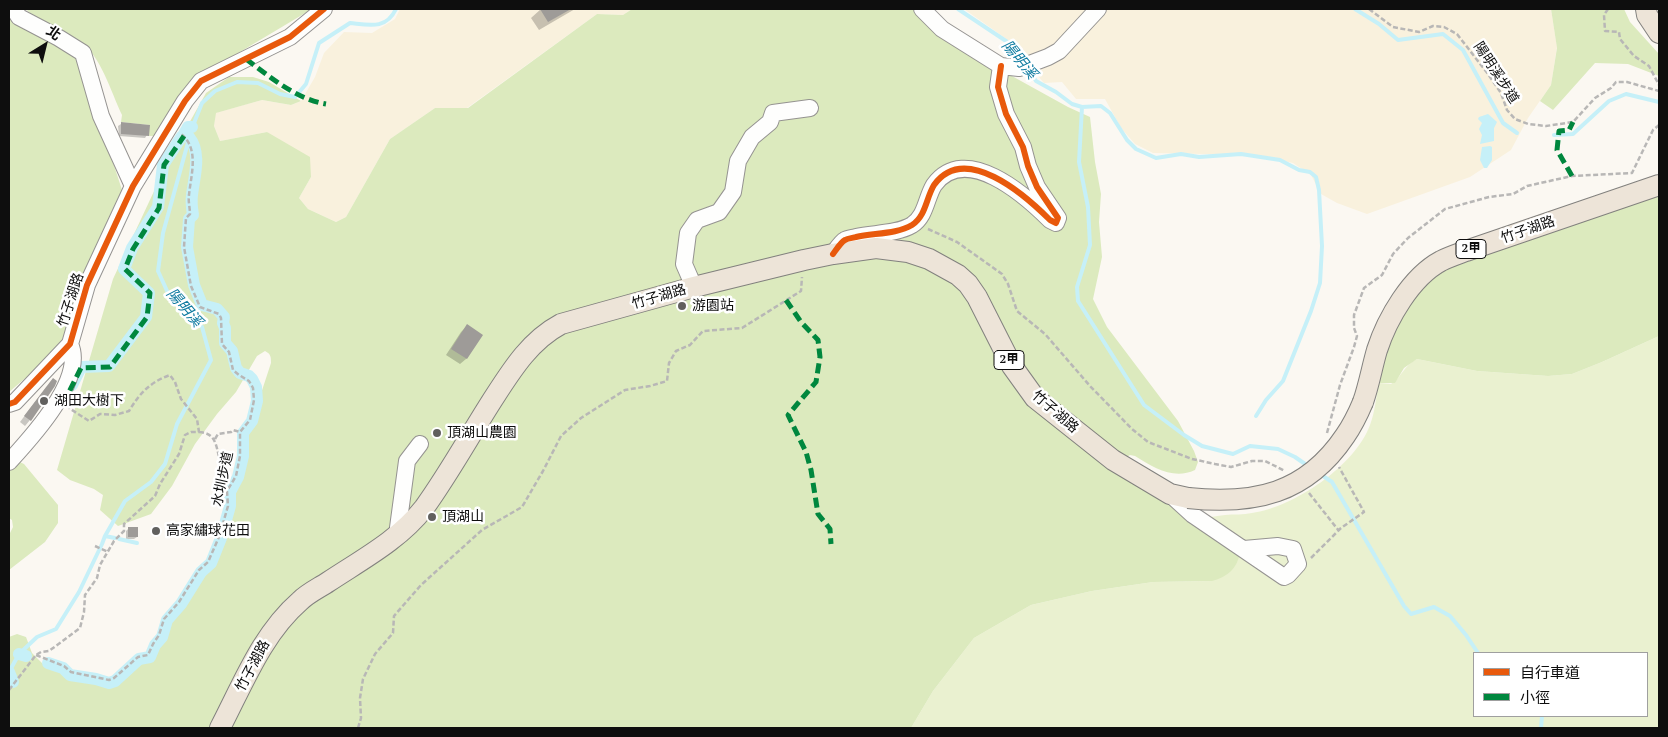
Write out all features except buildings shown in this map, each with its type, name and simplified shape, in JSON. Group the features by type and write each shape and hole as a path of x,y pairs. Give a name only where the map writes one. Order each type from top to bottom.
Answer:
{"main road":[{"path":"1646,9 1647,15 1659,33"},
{"name":"竹子湖路","path":"220,728 260,652 284,616 302,599 397,535 413,520 440,484 510,372 535,343 549,330 561,324 694,287 804,260 876,248 908,252 928,259 958,275 968,284 977,297 1012,366 1035,398 1114,460 1179,496 1213,501 1242,500 1265,496 1298,482 1315,470 1331,454 1346,435 1363,402 1376,352 1404,295 1440,262 1466,251 1659,185"}],"street":[{"path":"14,9 19,18 84,53 101,116 133,186"},
{"name":"竹子湖路","path":"9,404 15,402 70,344 87,285 133,186 185,101 201,81 290,37 324,9"},
{"path":"922,9 942,29 1001,66 1025,65 1059,51 1098,9"},
{"path":"833,254 844,240 912,225 921,217 932,188 941,176 953,171 969,169 994,176 1016,190 1050,220 1056,223 1058,218 1037,187 1028,166 1023,147 1006,114 998,87 1001,66"},
{"path":"694,287 684,264 688,232 697,220 719,212 733,192 738,161 752,138 770,122 773,113 810,108"},
{"path":"9,462 58,402 67,385 74,353 70,344"},
{"path":"397,535 407,461 420,444"},
{"path":"1179,496 1193,515 1284,576 1288,575 1298,564 1293,549 1278,546 1244,549"}],"path":[{"path":"1608,9 1604,14 1605,31 1619,32 1620,39 1634,56 1649,66 1659,86"},
{"path":"1324,440 1357,336 1354,328 1354,315 1364,288 1382,275 1394,254 1408,238 1445,209 1489,197 1513,194 1527,186 1572,176 1632,173 1653,130 1659,125"},
{"path":"912,225 930,230 957,242 1002,274 1008,284 1017,311 1046,334 1090,386 1132,430 1148,442 1192,459 1231,467 1252,461 1265,461 1278,466 1288,474"},
{"path":"358,728 361,718 360,698 363,679 376,654 392,633 394,616 421,585 482,530 522,508 544,471 561,436 581,418 625,390 668,381 669,362 676,351 690,345 703,331 742,328 801,291 804,260"},
{"path":"58,402 89,421 100,414 129,412 146,388 159,379 170,375 175,382 181,399 197,419 199,432"},
{"path":"215,439 218,434 233,430 240,432"},
{"path":"9,690 36,655 49,651 80,628 84,612 85,595 97,578 100,565 114,541 124,531 124,524 155,496 179,454 185,435 191,432 206,432 215,439 219,457"},
{"path":"1298,564 1306,566 1309,560 1340,530 1364,512 1337,463"},
{"path":"1305,489 1340,530"},
{"path":"95,546 108,552"}],"shaded area":[{"path":"400,9 632,9 623,15 597,14 467,108 435,108 390,139 346,217 336,222 308,209 299,198 311,177 267,132 220,141 214,126 215,113 262,100 291,105 301,101 315,77 324,53 344,32 372,33 395,19"},
{"path":"964,9 1551,9 1557,47 1551,85 1528,118 1511,150 1470,177 1367,214 1337,203 1321,194 1311,175 1293,163 1258,155 1153,153 1135,144 1121,128 1105,99 1076,99 1062,82 1044,83 1005,38"}],"green space":[{"path":"26,9 312,9 198,77 154,136 149,136 149,125 121,122 122,115 105,75 87,48 80,41 44,23"},
{"path":"632,9 915,9 992,65 1090,117 1101,194 1099,222 1102,257 1093,299 1107,327 1178,421 1198,462 1195,470 1179,474 1149,465 1135,456 1130,455 1125,458 1240,553 1237,563 1231,571 1223,577 1212,581 1153,582 1092,591 1031,605 974,638 933,691 911,728 9,728 9,637 17,634 26,637 32,653 45,666 93,683 111,682 133,670 152,653 220,539 228,508 239,486 250,427 271,363 270,356 265,351 257,356 236,392 195,444 172,486 151,514 118,526 100,510 103,495 94,489 70,480 57,470 113,279 170,157 206,93 229,77 253,77 269,82 301,101 291,105 262,100 216,113 214,126 220,141 267,132 310,157 311,177 299,198 308,209 336,222 346,217 390,139 435,108 468,108 597,14 623,15"},
{"path":"1551,9 1624,9 1630,22 1659,54 1659,76 1628,64 1595,63 1553,110 1540,101 1551,85 1557,48"},
{"path":"9,16 13,23 72,54 79,63 93,118 108,147 122,190 80,285 64,340 42,364 9,392"},
{"path":"1659,193 1659,336 1572,374 1548,376 1477,371 1417,359 1404,368 1395,383 1379,383 1384,356 1408,305 1427,280 1474,255"},
{"path":"1659,336 1659,728 911,728 933,691 974,638 1031,605 1092,591 1153,582 1212,581 1194,520 1221,515 1249,514 1269,509 1304,493 1321,482 1351,455 1362,440 1372,420 1379,383 1391,384 1409,364 1417,359 1477,371 1548,376 1572,374"},
{"path":"11,458 24,464 58,505 58,523 45,542 9,570 9,535 13,527 12,520 9,518 9,459"}],"water":[{"path":"1488,114 1497,122 1494,128 1494,141 1480,144 1482,135 1479,129 1482,123 1478,119"},
{"path":"1482,147 1492,147 1492,160 1487,168 1484,168 1480,160"}],"waterway":[{"name":"陽明溪","path":"9,672 19,654 37,637 56,629 79,592 105,536 125,501 151,482 165,464 177,424 211,360 202,327 168,293 158,271 163,233 192,128 202,103 215,91 237,82 258,83 280,94 295,97 306,84 319,43 350,23 370,25 382,23 392,16 396,9"},
{"name":"陽明溪","path":"958,9 1009,43 1023,62"},
{"path":"1355,9 1379,24 1398,40 1443,34 1463,50 1503,123 1517,133"},
{"path":"1029,70 1036,81 1072,104 1082,107 1101,106 1110,113 1127,140 1136,149 1156,158 1181,154 1199,157 1241,154 1280,160 1299,170 1310,172 1316,177 1319,190 1322,246 1320,283 1283,381 1266,400 1256,416"},
{"path":"1554,135 1573,134 1609,101 1626,94 1659,102"},
{"path":"1082,107 1079,162 1088,207 1090,245 1077,287 1078,301 1144,405 1184,435 1202,446 1233,454 1250,446 1278,449 1308,466"},
{"path":"184,134 188,127 192,127"},
{"path":"72,385 81,367 109,366 146,317 149,293 124,269 132,248 158,207 163,165 182,136"},
{"path":"48,663 63,668 70,675 109,683 115,681 139,659 150,657 155,645 162,637 167,620 181,604 201,572 211,563 221,538 230,506 230,492 238,477 243,456 243,433 252,421 257,401 256,387 249,376 240,373 236,368 232,351 225,343 224,317 217,309 202,305 194,285 187,247 189,219 193,215 192,198 196,158 193,143 189,137"},
{"path":"1320,474 1332,482 1404,606 1411,614 1434,607 1450,616 1477,652"},
{"path":"105,536 115,538"},
{"path":"119,539 137,543"},
{"name":"陽明溪","path":"19,654 26,656"},
{"path":"9,672 13,682"},
{"path":"1541,728 1542,717"}],"marked path":[{"path":"246,59 294,92 326,104"},
{"path":"1572,176 1557,150 1559,131 1569,130 1573,122"},
{"path":"63,404 81,368 110,367 147,317 150,293 125,269 133,249 159,208 164,165 184,136"},
{"path":"786,300 801,322 818,340 820,357 816,382 788,415 806,452 818,514 830,529 831,544"}],"cycle path":[{"path":"9,404 15,402 70,344 87,285 133,186 185,101 201,81 290,37 324,9"},
{"path":"833,254 845,240 892,232 912,225 923,212 934,185 947,173 962,169 978,171 994,177 1026,198 1050,220 1056,223 1058,218 1037,187 1028,166 1023,147 1006,114 998,87 1001,66"}],"place":[{"name":"游園站","path":"682,306"},
{"name":"湖田大樹下","path":"44,401"},
{"name":"頂湖山農園","path":"437,433"},
{"name":"頂湖山","path":"432,517"},
{"name":"高家繡球花田","path":"156,531"}]}
